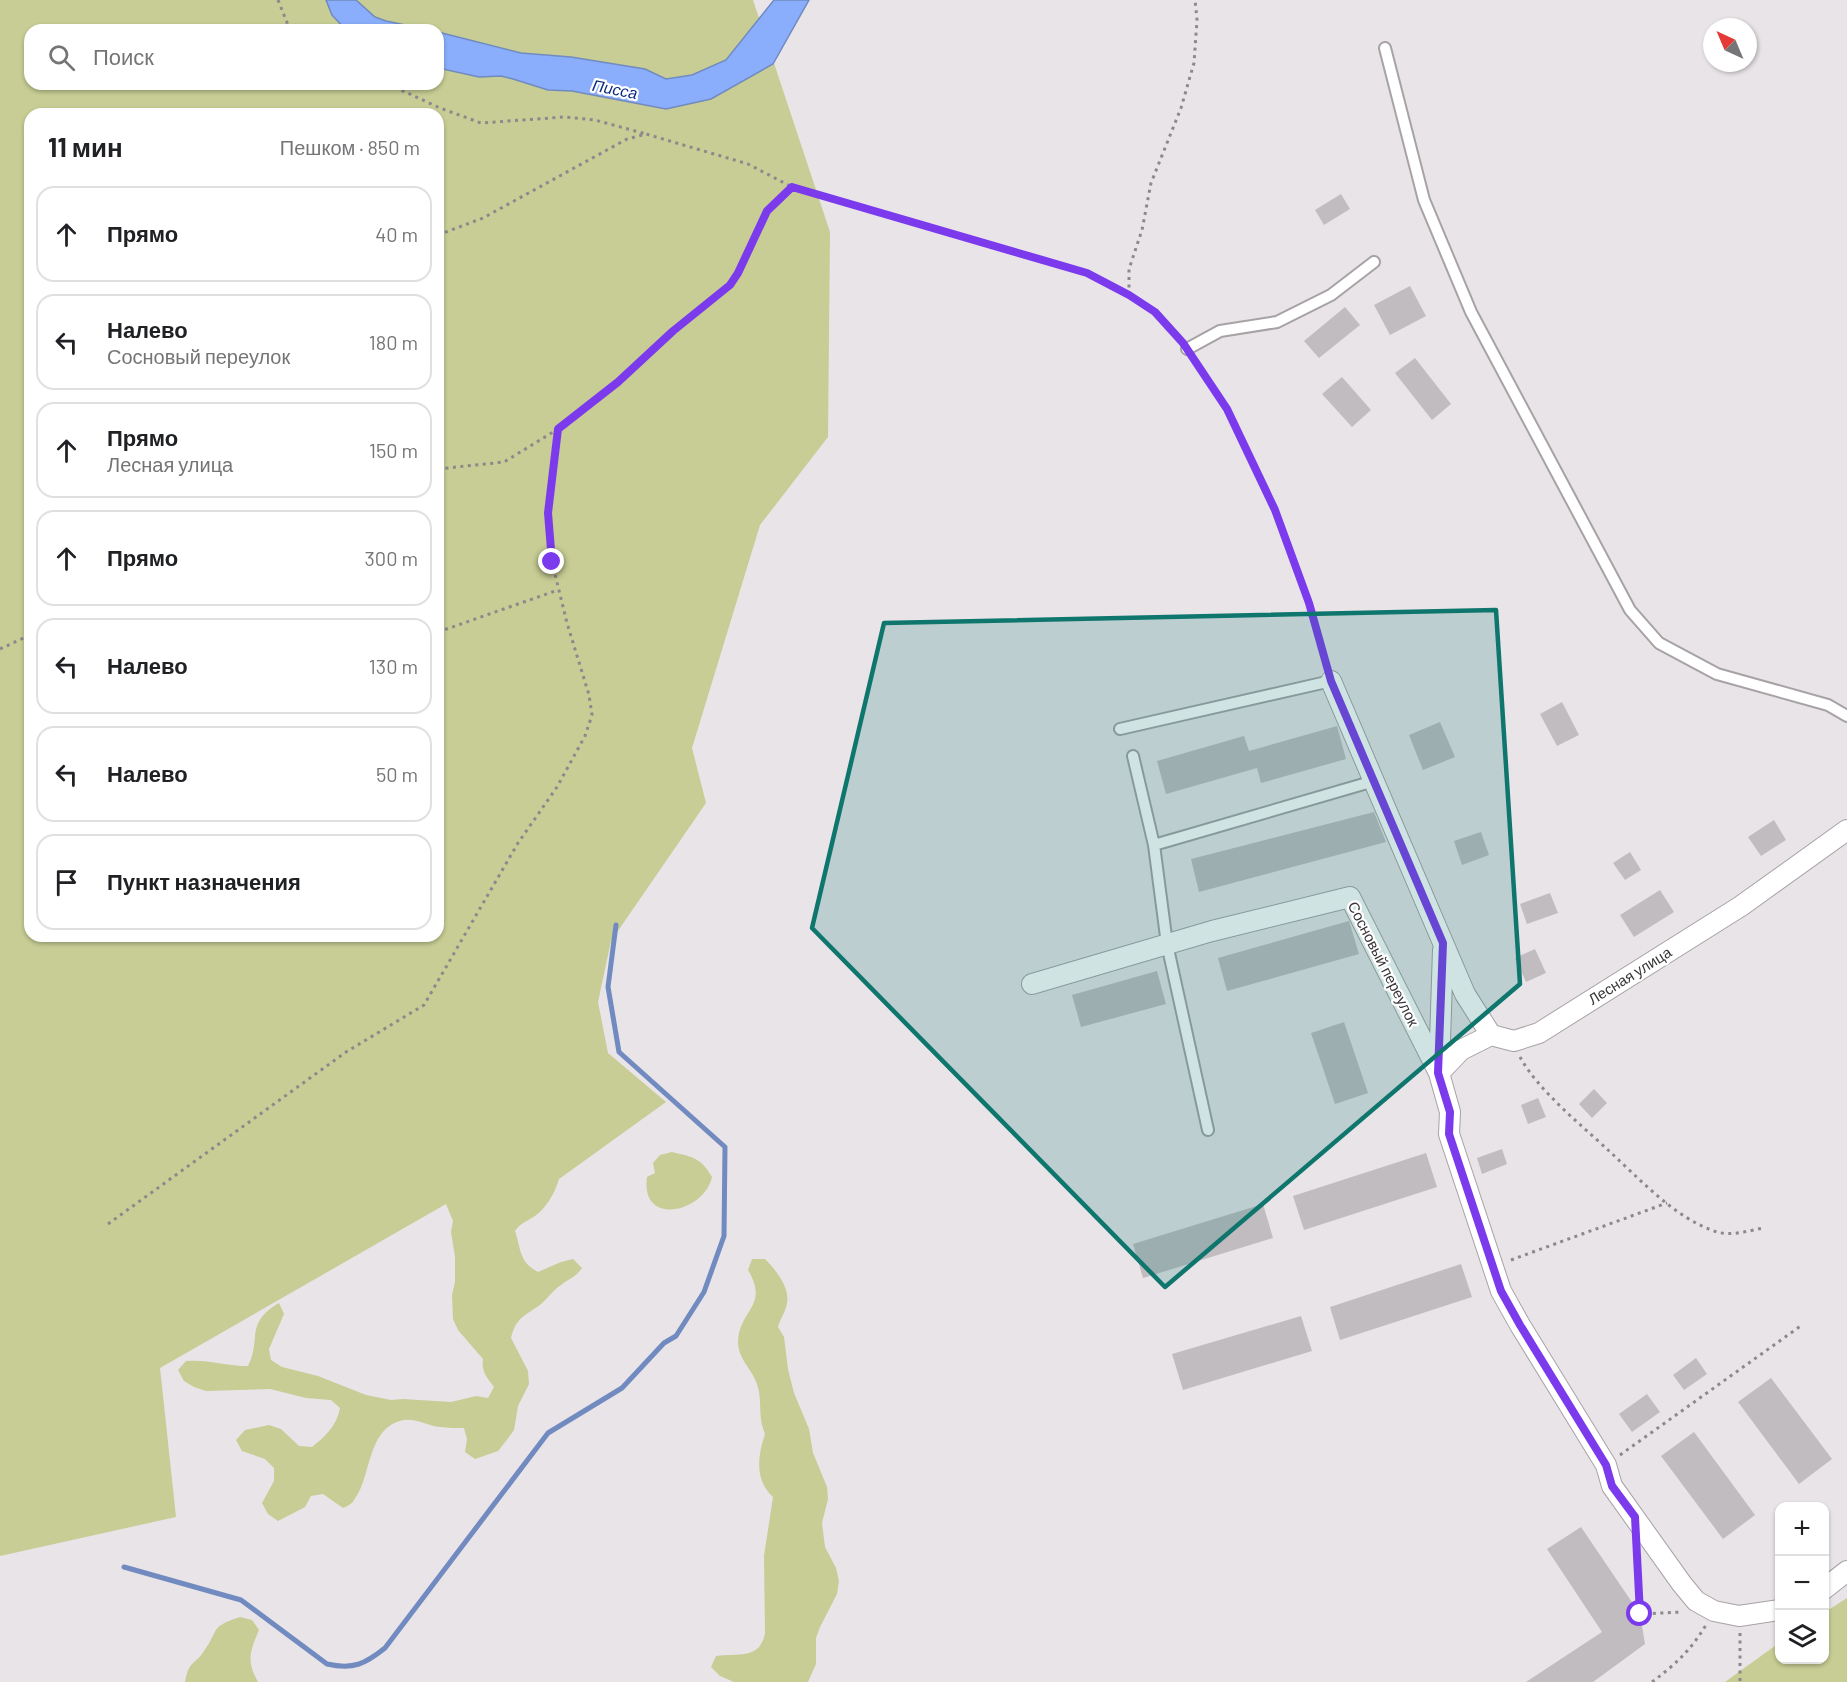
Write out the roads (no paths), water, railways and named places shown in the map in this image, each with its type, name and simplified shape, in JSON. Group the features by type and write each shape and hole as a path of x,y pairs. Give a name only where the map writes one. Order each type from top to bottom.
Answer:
{"street":[{"path":"1331,681 1465,994 1491,1035 1461,1050 1438,1073"},
{"name":"Лесная улица","path":"1491,1035 1514,1041 1539,1033 1741,906 1847,830"},
{"name":"Сосновый переулок","path":"1032,984 1212,931 1350,897 1438,1073 1450,1112 1449,1134 1501,1291 1606,1465 1612,1486 1696,1601 1714,1611 1739,1616 1775,1611"},
{"path":"1438,1073 1443,943"},
{"path":"1829,1585 1847,1572"}],"lane":[{"path":"1385,48 1424,200 1471,312 1630,610 1659,643 1717,674 1828,705 1847,716"},
{"path":"1187,349 1220,331 1277,322 1331,295 1374,262"},
{"path":"1120,729 1331,681"},
{"path":"1132,756 1154,845 1167,944 1208,1130"},
{"path":"1154,845 1374,781"}],"water":[{"path":"326,0 356,0 375,17 400,24 340,24 332,15"},
{"name":"Писса","path":"774,0 809,0 773,64 711,99 666,109 572,91 548,90 501,76 479,77 444,69 444,34 521,53 571,57 645,69 666,79 692,75 726,60"}],"waterway":[{"path":"124,1567 241,1600 327,1664 352,1666 365,1662 385,1648 548,1433 622,1388 664,1343 676,1336 704,1292 724,1236 725,1147 619,1052 608,987 616,925"}]}
